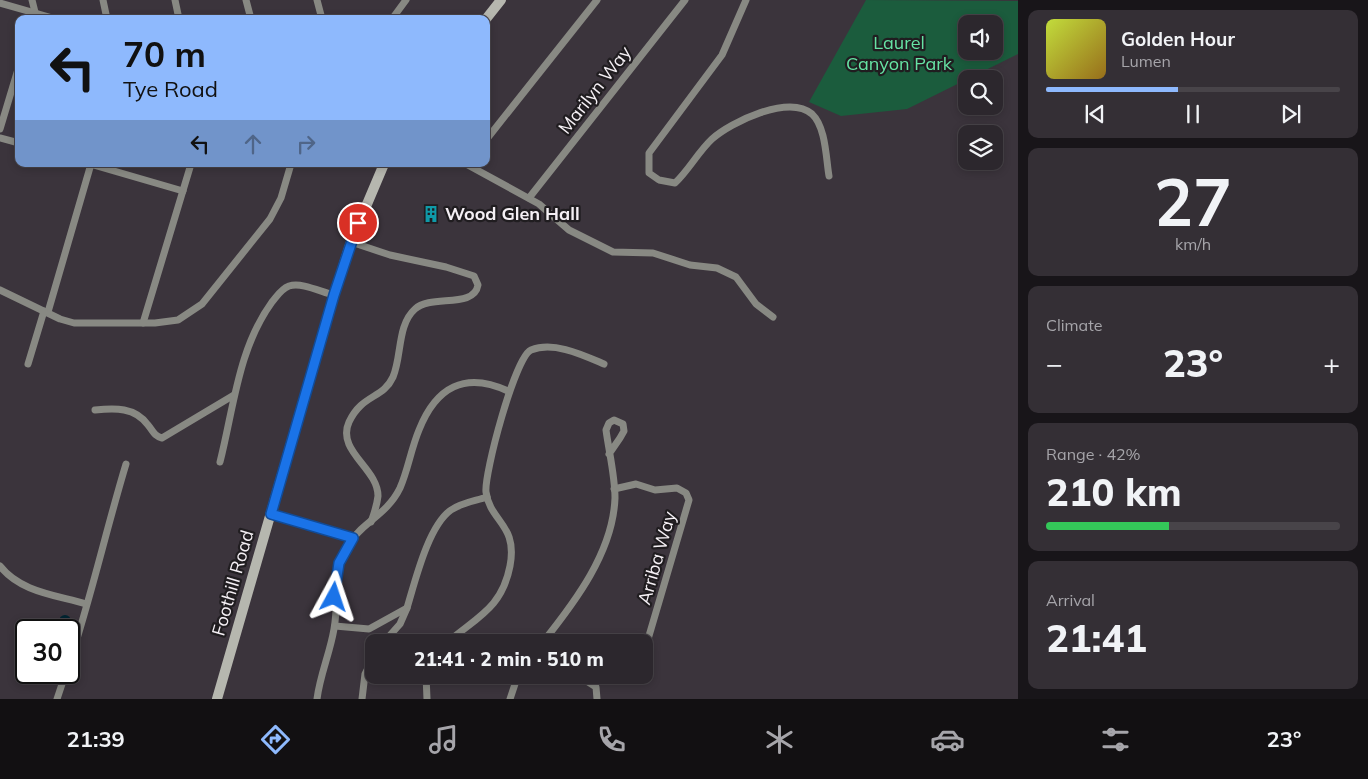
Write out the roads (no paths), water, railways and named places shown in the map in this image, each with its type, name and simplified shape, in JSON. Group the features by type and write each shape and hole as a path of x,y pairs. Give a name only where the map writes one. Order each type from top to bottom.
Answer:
{"main road":[{"path":"489,15 500,0"},
{"name":"Foothill Road","path":"217,699 334,295 351,242 383,167"}],"street":[{"path":"32,0 34,15"},
{"path":"103,0 106,15"},
{"path":"174,0 178,15"},
{"path":"246,0 250,15"},
{"path":"317,0 321,15"},
{"path":"395,15 406,0"},
{"path":"490,135 597,0"},
{"name":"Marilyn Way","path":"529,198 684,0"},
{"path":"746,0 722,55 649,153 649,173 659,180 674,183 714,137 758,113 774,108 796,108 811,114 820,127 829,176"},
{"path":"0,2 32,15"},
{"path":"0,129 15,79"},
{"path":"0,138 15,142"},
{"path":"28,364 89,167"},
{"path":"100,167 183,192"},
{"path":"144,323 190,167"},
{"path":"0,290 60,319 85,324 144,323 178,320 202,304 270,219 281,198 290,167"},
{"path":"472,167 529,198 569,230 612,252 653,253 690,265 717,268 730,273 736,277 763,311 773,317"},
{"path":"351,242 390,255 474,276 478,285 473,295 465,299 433,301 415,309 404,329 390,382 381,392 366,399 358,406 348,424 346,437 349,445 368,471 378,494 371,522"},
{"path":"220,462 234,395 256,327 282,290 289,286 297,286 334,295"},
{"path":"458,634 486,613 499,597 507,578 512,555 509,535 487,497 486,486 508,391 523,357 531,350 555,348 604,364"},
{"path":"317,699 324,660 335,626 337,570 353,538 386,509 399,490 424,420 440,397 457,385 473,381 491,383 508,391"},
{"path":"94,410 114,408 132,412 144,420 156,436 162,438 234,395"},
{"path":"549,634 593,571 606,545 614,508 614,489 609,454"},
{"path":"80,625 126,464"},
{"name":"Arriba Way","path":"614,489 636,484 654,490 677,488 686,493 689,500 650,634"},
{"path":"391,634 400,624 407,608 431,536 438,522 455,508 487,497"},
{"path":"271,514 353,538"},
{"path":"0,566 10,578 20,585 86,604"},
{"path":"335,626 369,630 407,608"},
{"path":"362,699 365,674"},
{"path":"57,699 62,684"},
{"path":"426,684 427,699"},
{"path":"510,699 515,684"},
{"path":"591,684 596,687 597,699"}],"water":[{"path":"63,615 70,616 71,619 59,619"}],"place":[{"name":"Wood Glen Hall","path":"431,214"}],"park label":[{"name":"Laurel Canyon Park","path":"899,53"}]}
